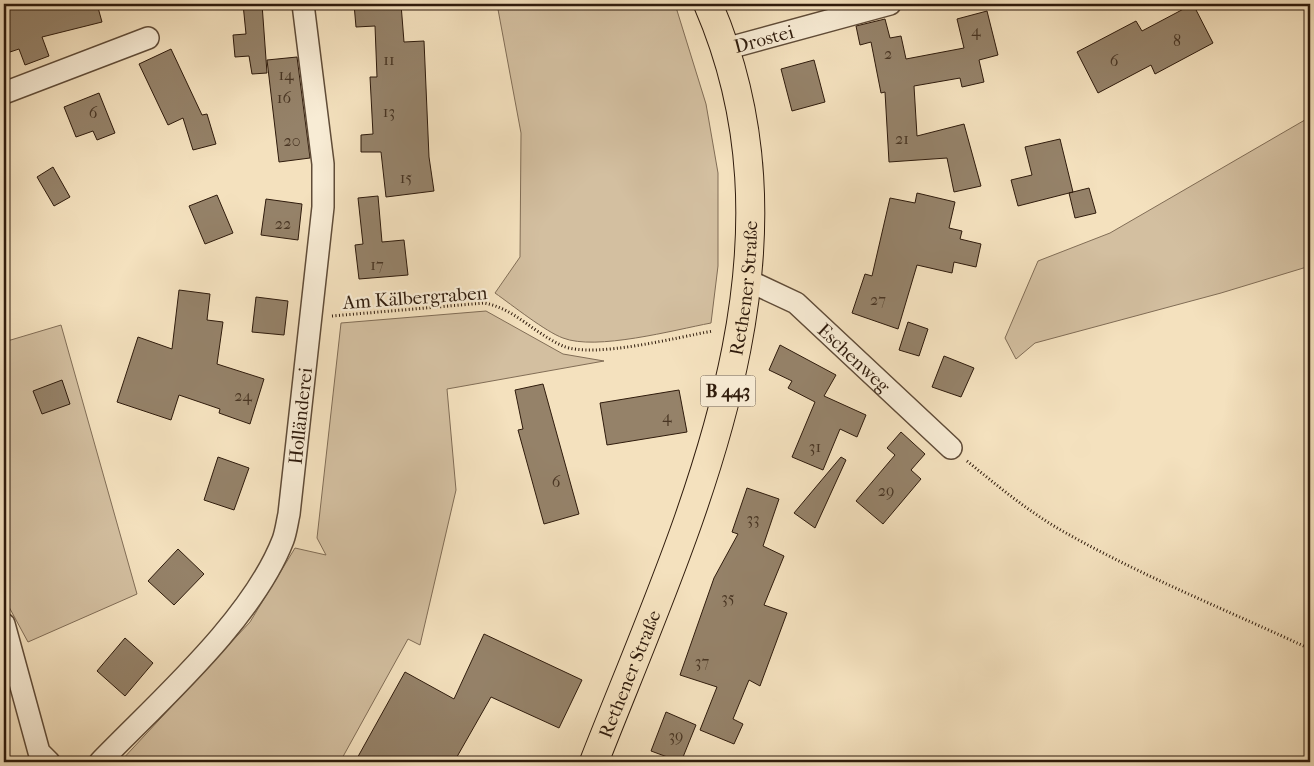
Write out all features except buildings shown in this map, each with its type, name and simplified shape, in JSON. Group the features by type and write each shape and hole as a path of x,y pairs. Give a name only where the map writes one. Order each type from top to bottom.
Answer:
{"main road":[{"name":"Rethener Straße","path":"594,762 705,475 730,383 747,280 751,213 747,152 736,87 725,49 708,4"}],"street":[{"name":"Holländerei","path":"100,762 217,641 248,602 284,540 289,514 323,207 323,164 303,4"},
{"name":"Drostei","path":"725,49 890,4"},
{"path":"4,93 148,38"},
{"name":"Eschenweg","path":"747,280 796,304 952,448"},
{"path":"4,624 39,752 49,762"}],"path":[{"name":"Am Kälbergraben","path":"311,318 484,303 498,305 562,346 595,352 716,331 714,339"},
{"path":"952,448 1010,497 1065,532 1124,563 1310,649"}],"shaded area":[{"path":"497,4 675,4 706,104 718,173 718,266 711,323 615,341 577,341 556,335 495,293 520,257 521,133"},
{"path":"1310,117 1310,266 1221,293 1035,343 1016,359 1005,338 1038,261 1110,233"},
{"path":"486,311 563,354 604,361 447,389 456,490 420,645 408,639 340,762 120,762 250,622 295,548 326,555 317,538 341,323"},
{"path":"61,325 137,594 28,642 9,607 4,586 4,342"}]}
